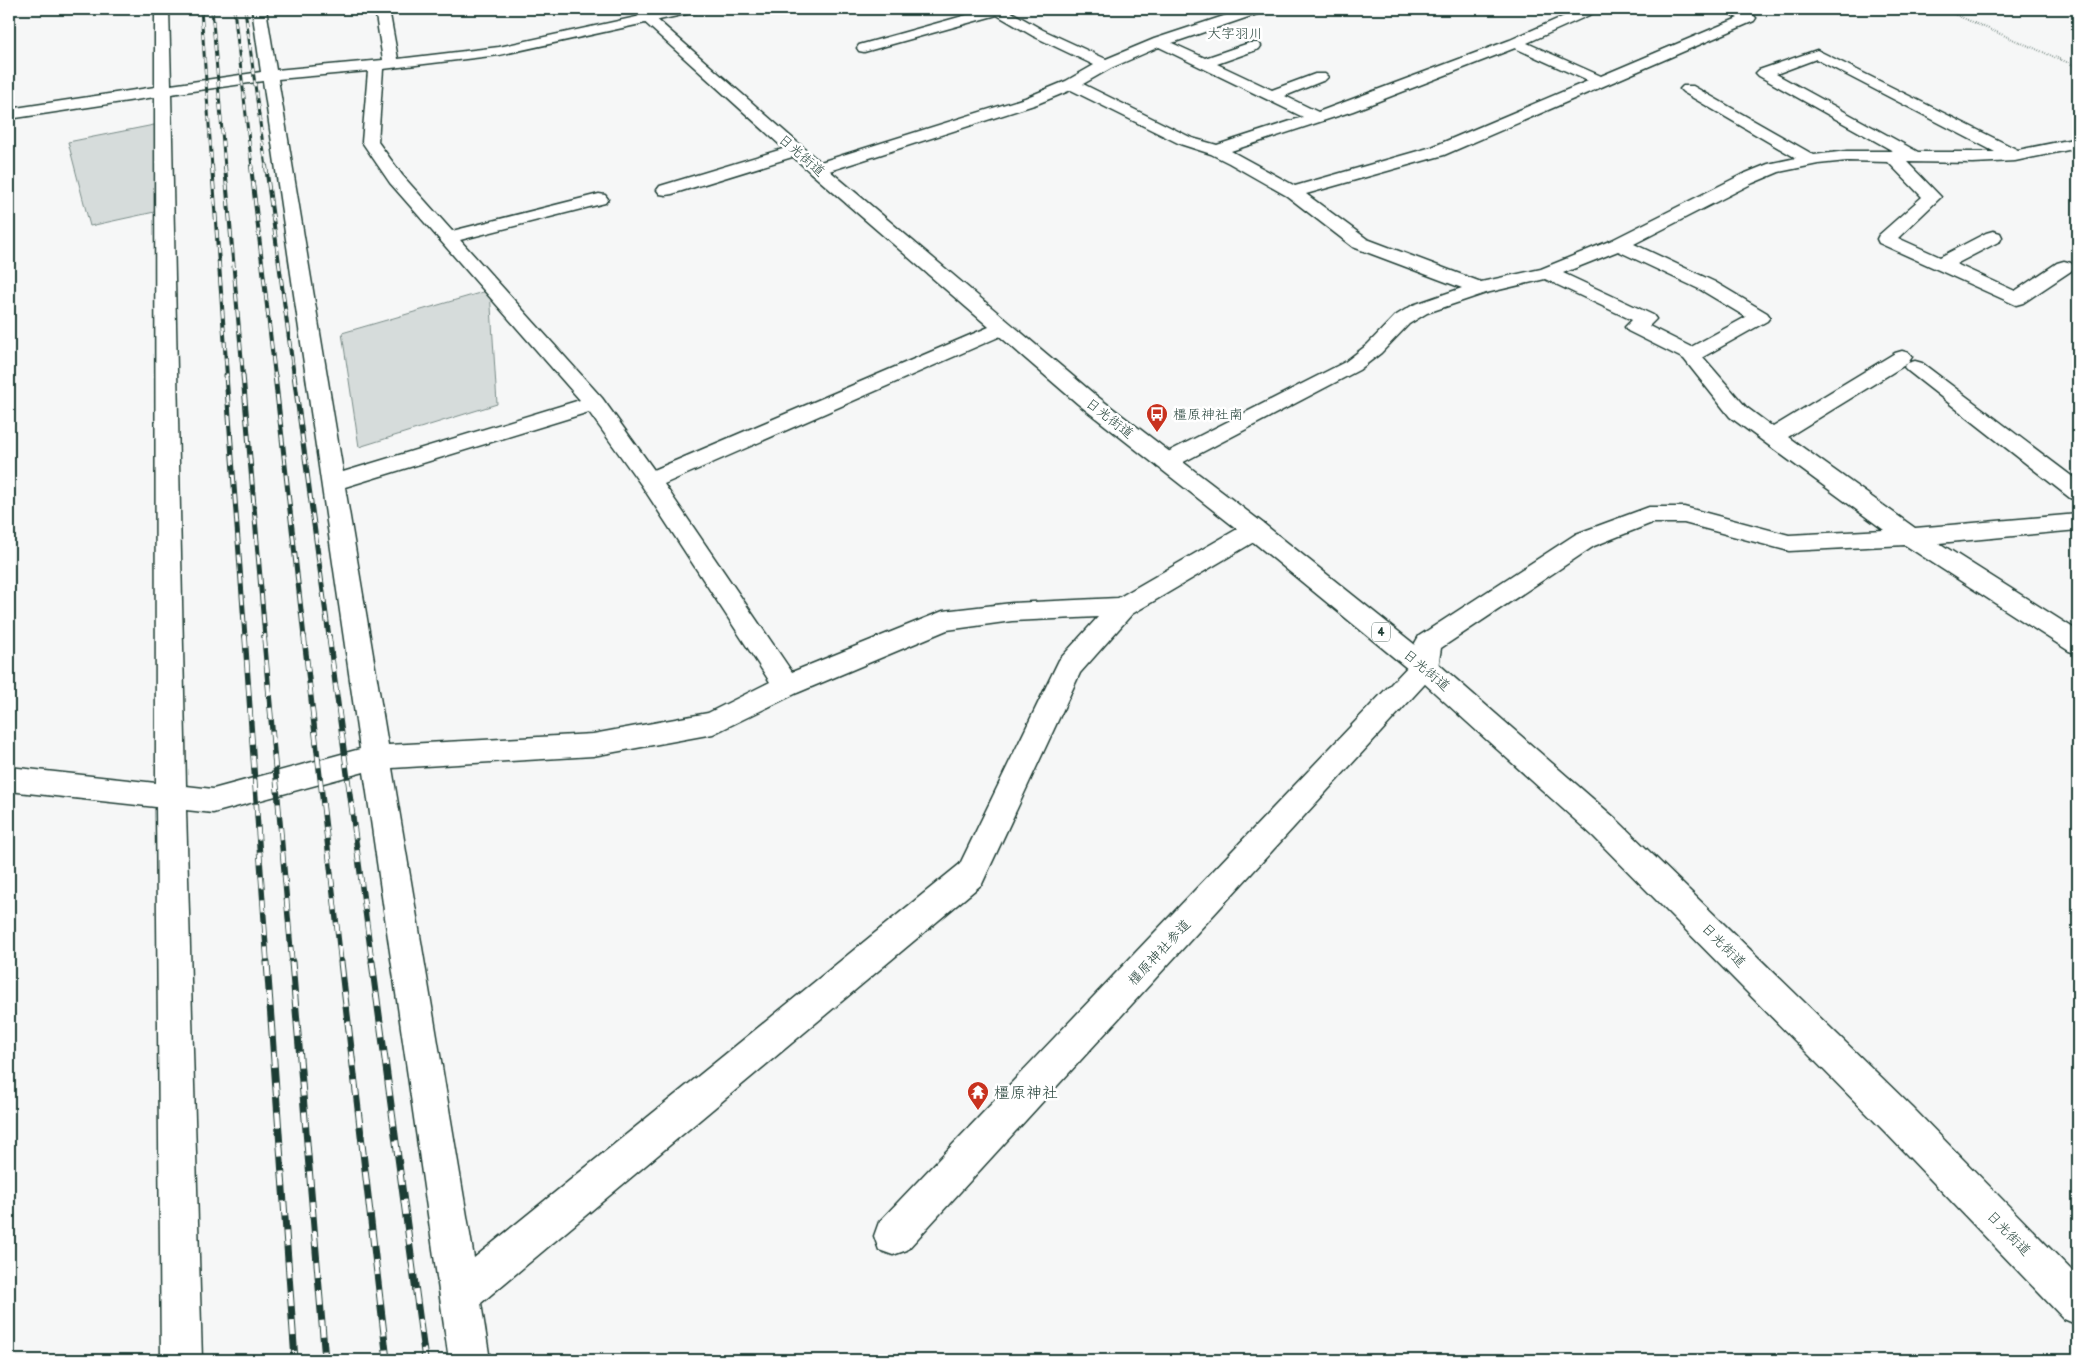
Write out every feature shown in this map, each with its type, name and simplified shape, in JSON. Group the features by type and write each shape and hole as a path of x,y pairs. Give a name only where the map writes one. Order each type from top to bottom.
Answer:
{"main road":[{"path":"162,9 172,796 182,1360"},
{"path":"259,9 470,1360"},
{"path":"382,9 383,65 370,142 396,179 594,403 650,481 787,686"},
{"path":"9,114 269,75 383,65 499,51 642,13 692,9"},
{"path":"864,48 998,9 1038,33 1106,65"},
{"path":"817,168 1031,101 1159,42 1258,9"},
{"path":"1217,150 1348,108 1515,43 1591,9"},
{"path":"1293,192 1438,151 1749,18 1730,9"},
{"name":"日光街道","path":"642,13 796,150 1086,399 1255,530 1424,667 1627,849 1900,1120 2078,1306"},
{"path":"1159,42 1318,118"},
{"path":"1515,43 1600,81"},
{"path":"1204,64 1254,46"},
{"path":"1916,157 1764,73 1817,54 2015,156"},
{"path":"1272,96 1320,77"},
{"path":"1071,84 1186,141 1217,150 1293,192 1360,243 1480,288"},
{"path":"1688,89 1811,160"},
{"path":"1166,462 1352,366 1374,350 1402,320 1420,309 1480,288 1547,273 1619,244 1747,179 1774,168 1811,160 1847,156 1973,158 2015,156 2078,143"},
{"path":"666,190 796,150"},
{"path":"1892,156 1932,197 1886,239 2016,298 2064,267"},
{"path":"448,237 599,199"},
{"path":"1941,264 1993,237"},
{"path":"1619,244 1708,286 1760,317 1690,355"},
{"path":"1547,273 1646,319 1635,327 1690,355 1738,412 1909,536 2078,644"},
{"path":"650,481 1003,328"},
{"path":"1772,437 1909,362 2078,493"},
{"path":"333,483 594,403"},
{"path":"1424,667 1428,643 1585,540 1649,515 1684,516 1789,543 1909,536 2078,522"},
{"path":"460,1295 971,874 1069,667 1123,607 1255,530"},
{"path":"9,779 214,801 376,757 593,745 713,723 787,686 943,620 1012,612 1123,607"},
{"name":"橿原神社参道","path":"893,1236 1424,667"}],"path":[{"path":"1942,9 2078,67"}],"shaded area":[{"path":"159,124 159,211 90,226 68,142"},
{"path":"490,290 497,404 359,447 342,333"}],"railway":[{"path":"201,9 212,168"},
{"path":"212,9 225,168"},
{"path":"234,9 252,168"},
{"path":"245,9 266,168"},
{"path":"212,166 227,376"},
{"path":"225,166 243,376"},
{"path":"251,166 275,376"},
{"path":"266,166 294,376"},
{"path":"226,375 245,637"},
{"path":"243,375 265,637"},
{"path":"275,375 304,637"},
{"path":"294,375 329,637"},
{"path":"245,636 267,963"},
{"path":"264,636 292,963"},
{"path":"304,636 341,963"},
{"path":"329,636 372,963"},
{"path":"267,962 295,1360"},
{"path":"292,962 325,1360"},
{"path":"341,962 387,1360"},
{"path":"372,962 425,1360"}],"place":[{"name":"橿原神社南","path":"1157,433"},
{"name":"橿原神社","path":"978,1111"}],"district":[{"name":"大字羽川","path":"1235,33"}]}
